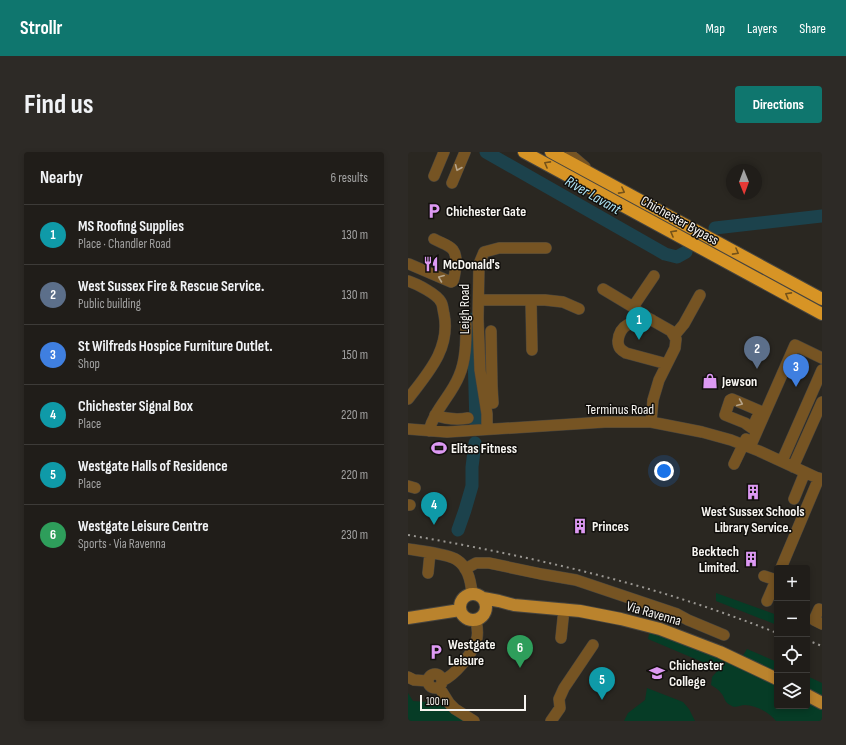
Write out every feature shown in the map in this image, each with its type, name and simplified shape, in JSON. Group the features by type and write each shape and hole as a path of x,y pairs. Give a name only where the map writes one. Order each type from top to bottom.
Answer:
{"highway":[{"name":"Chichester Bypass","path":"524,152 822,314"},
{"name":"Chichester Bypass","path":"551,152 822,299"}],"main road":[{"path":"465,596 477,596 486,604 486,612 476,620 468,619 460,610 462,599 465,596"},
{"name":"Via Ravenna","path":"477,596 514,606 564,609 621,618 674,634 720,652 774,678"},
{"name":"Via Ravenna","path":"486,612 514,606"},
{"path":"408,618 460,610"},
{"path":"810,697 822,703"}],"street":[{"path":"434,176 444,152"},
{"path":"452,183 465,152"},
{"path":"571,152 571,155 599,179"},
{"path":"409,264 451,282 454,278 456,252 447,245 434,239"},
{"name":"Leigh Road","path":"487,429 487,387 480,370 479,264 484,252 499,248 546,248"},
{"path":"633,307 654,276"},
{"path":"408,281 424,287 441,302 446,325 440,354 427,375 409,395"},
{"path":"603,289 633,307 641,314 671,331 676,339 675,348 659,380 653,400 651,422"},
{"path":"674,336 684,324 700,295"},
{"path":"479,300 544,300 563,302 580,309"},
{"path":"531,300 532,350"},
{"path":"652,320 632,323 624,326 620,333 618,346 621,351 626,353 667,364"},
{"path":"429,431 435,415 459,375 464,356 466,324"},
{"path":"491,331 487,387 493,403"},
{"path":"734,464 747,446 795,344 822,358"},
{"path":"782,462 822,370"},
{"path":"747,446 752,428 760,411 732,399 728,402 724,415 752,428"},
{"path":"793,467 822,402"},
{"path":"435,415 446,419 460,420 468,418"},
{"name":"Terminus Road","path":"408,430 447,432 605,422 651,422 702,432 747,446 820,479"},
{"path":"794,498 805,472"},
{"path":"782,565 820,479"},
{"path":"408,549 457,559 470,576 477,596"},
{"path":"428,573 430,553"},
{"path":"465,569 476,563 489,563 581,581 677,614 724,635"},
{"path":"764,576 774,578"},
{"path":"768,601 774,586"},
{"path":"814,620 821,606"},
{"path":"562,638 564,609"},
{"path":"408,677 414,680 428,681 433,688 441,684 455,673 477,640 476,620"},
{"path":"551,721 560,708 559,699 564,688 593,645"},
{"path":"441,684 449,703 474,721"}],"green space":[{"path":"716,593 774,614 774,624 716,601"},
{"path":"650,631 718,655 774,683 774,709 810,709 810,701 822,707 822,721 776,721 766,712 754,706 732,706 728,704 719,691 711,685 712,677 719,669 648,639"},
{"path":"747,649 774,661 774,672 742,657"},
{"path":"810,677 822,683 822,698 810,692"},
{"path":"647,688 683,702 689,709 695,721 624,721 628,713 645,700"},
{"path":"408,693 413,701 441,703 469,721 408,721"}],"waterway":[{"name":"River Lavant","path":"486,152 665,254 677,257 686,252"},
{"name":"River Lavant","path":"715,228 822,216"},
{"name":"River Lavant","path":"473,319 476,425"},
{"name":"River Lavant","path":"458,530 472,486 472,467 475,443"}],"railway":[{"path":"408,535 503,553 595,574 686,601 774,632"},
{"path":"810,641 822,646"}],"place":[{"name":"Chichester Gate","path":"434,211"},
{"name":"McDonald's","path":"431,264"},
{"name":"MS Roofing Supplies","path":"639,340"},
{"name":"West Sussex Fire & Rescue Service.","path":"757,369"},
{"name":"Jewson","path":"710,381"},
{"name":"St Wilfreds Hospice Furniture Outlet.","path":"796,387"},
{"name":"Elitas Fitness","path":"439,448"},
{"name":"West Sussex Schools Library Service.","path":"753,492"},
{"name":"Chichester Signal Box","path":"434,525"},
{"name":"Princes","path":"580,526"},
{"name":"Becktech Limited.","path":"751,559"},
{"name":"Westgate Leisure","path":"436,652"},
{"name":"Westgate Leisure Centre","path":"520,668"},
{"name":"Chichester College","path":"657,673"},
{"name":"Westgate Halls of Residence","path":"602,700"}]}
